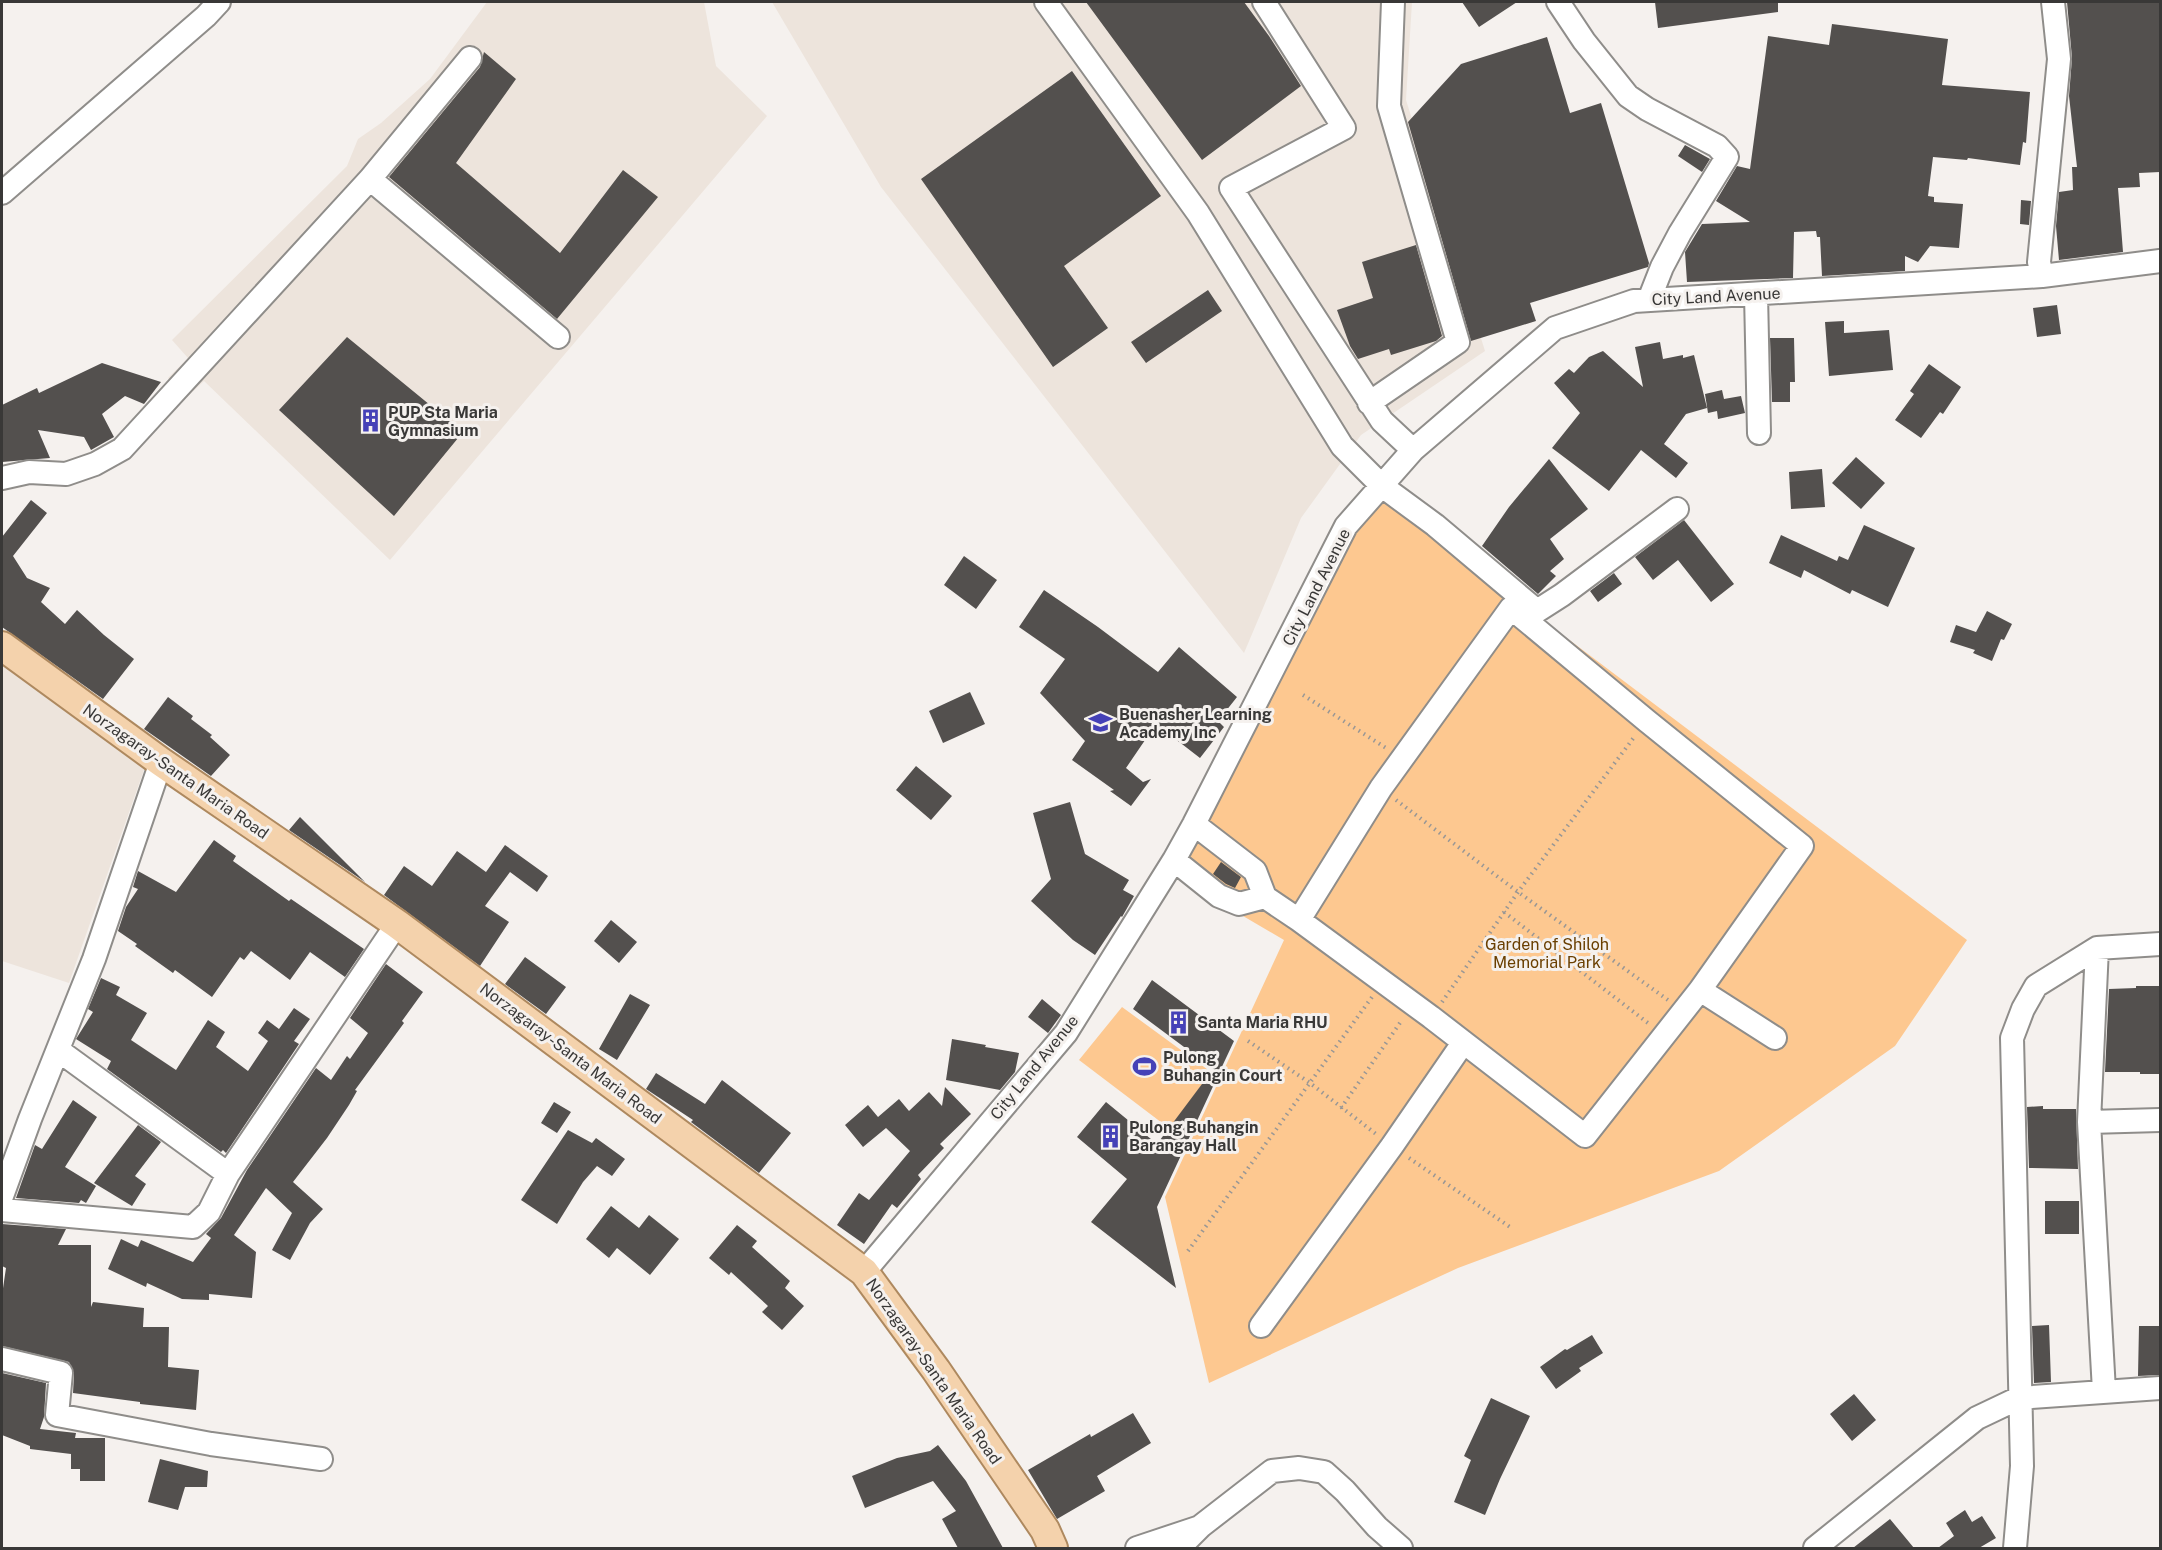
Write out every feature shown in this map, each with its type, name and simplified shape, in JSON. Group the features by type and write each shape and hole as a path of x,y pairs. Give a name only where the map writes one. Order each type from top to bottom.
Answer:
{"main road":[{"name":"Norzagaray-Santa Maria Road","path":"2,646 161,762 397,924 864,1272 936,1370 1045,1530 1053,1548"}],"street":[{"path":"2,193 206,16 219,2"},
{"path":"1046,2 1198,213 1342,446 1382,486 1435,525 1537,611 1562,595 1677,508"},
{"path":"1264,2 1344,128 1231,188 1382,422 1413,450"},
{"path":"1369,403 1458,342 1389,106 1393,2"},
{"path":"1558,2 1584,41 1628,96 1647,109 1717,146 1727,157 1680,233 1662,267 1649,300"},
{"path":"2042,276 2039,262 2059,59 2053,2"},
{"path":"2,478 29,472 66,474 95,464 122,448 370,179 470,58"},
{"path":"370,179 558,337"},
{"name":"City Land Avenue","path":"864,1272 1066,1033 1194,824 1346,526 1413,450 1555,328 1634,301 2042,276 2160,261"},
{"path":"1756,294 1759,433"},
{"path":"1194,824 1255,871 1265,897 1431,1017 1585,1136 1700,990 1802,846 1510,608 1381,788 1299,920"},
{"path":"2,1196 94,959 161,762"},
{"path":"1174,860 1219,896 1239,904 1265,897"},
{"path":"2,1210 193,1227 209,1212 228,1174 397,924"},
{"path":"2012,1546 2022,1466 2012,1038 2023,1009 2036,986 2097,948 2160,944"},
{"path":"2097,948 2090,1122 2104,1391"},
{"path":"1700,990 1775,1038"},
{"path":"1261,1326 1392,1146 1463,1043"},
{"path":"58,1050 228,1174"},
{"path":"2090,1122 2160,1120"},
{"path":"2,1359 61,1373 57,1415 211,1444 321,1459"},
{"path":"1815,1548 1977,1418 2019,1398 2160,1388"},
{"path":"1179,1548 1201,1526 1272,1471 1299,1468 1324,1472 1345,1491 1377,1527 1401,1548"},
{"path":"1137,1548 1201,1526"}],"path":[{"path":"1303,694 1402,758"},
{"path":"1431,1017 1518,892 1647,721"},
{"path":"1381,788 1518,892 1683,1011"},
{"path":"1504,912 1664,1035"},
{"path":"1188,1251 1383,982"},
{"path":"1341,1108 1412,1004"},
{"path":"1248,1041 1310,1083 1392,1146 1510,1227"}],"shaded area":[{"path":"487,2 704,2 716,66 767,116 390,560 204,381 187,397 168,378 188,358 172,340 347,166 358,139 381,123 430,79"},
{"path":"772,2 1412,2 1406,100 1485,351 1361,435 1301,518 1244,653 881,187"},
{"path":"2,664 145,767 69,983 2,961"}],"green space":[{"name":"Garden of Shiloh Memorial Park","path":"1382,486 1474,568 1967,940 1895,1046 1719,1171 1458,1268 1209,1383 1165,1197 1284,940 1168,872 1333,540"},
{"name":"Pulong Buhangin Court","path":"1122,1007 1211,1072 1170,1129 1079,1060"}],"building":[{"path":"1086,2 1244,2 1301,86 1202,160"},
{"path":"1462,2 1517,2 1479,27"},
{"path":"1655,2 1778,2 1778,12 1658,28"},
{"path":"2067,2 2160,2 2160,172 2139,173 2140,187 2118,188 2123,252 2059,260 2056,226 2059,192 2073,190 2072,167 2077,167 2069,96 2072,58"},
{"path":"1832,24 1948,39 1942,85 2030,92 2026,143 2023,142 2020,165 1968,158 1967,160 1933,157 1928,196 1934,197 1934,202 1963,204 1959,248 1930,246 1918,262 1905,256 1905,271 1822,276 1820,237 1817,237 1816,231 1794,232 1793,278 1687,282 1685,252 1702,224 1750,222 1716,201 1737,166 1750,169 1768,36 1829,45"},
{"path":"1547,37 1570,113 1601,103 1649,263 1648,267 1530,303 1536,321 1471,341 1408,122 1461,64"},
{"path":"484,52 516,79 456,163 560,253 623,170 658,197 557,319 389,177 480,67"},
{"path":"1072,71 1161,196 1064,266 1108,328 1053,367 921,179"},
{"path":"1685,145 1710,159 1702,172 1678,156"},
{"path":"2021,200 2031,201 2029,225 2020,224"},
{"path":"1416,245 1442,336 1436,341 1391,355 1389,349 1358,359 1350,346 1337,310 1373,298 1362,262"},
{"path":"1208,290 1222,311 1146,363 1131,342"},
{"path":"2057,305 2061,334 2037,337 2033,308"},
{"path":"1844,321 1844,333 1889,330 1893,370 1829,376 1825,322"},
{"name":"PUP Sta Maria Gymnasium","path":"347,337 463,432 394,516 279,410"},
{"path":"1770,338 1794,338 1795,382 1790,382 1790,402 1772,402"},
{"path":"1660,342 1663,359 1694,355 1707,408 1686,414 1664,444 1688,463 1676,478 1641,450 1609,491 1552,448 1580,413 1554,383 1569,369 1574,373 1589,357 1603,351 1643,387 1635,347"},
{"path":"102,363 161,382 144,404 125,396 102,414 114,437 91,450 84,437 38,430 50,458 2,462 2,405 37,388 39,393"},
{"path":"1929,364 1961,387 1943,414 1940,412 1921,438 1895,420 1914,394 1910,391"},
{"path":"1722,390 1724,399 1741,396 1745,413 1718,419 1717,411 1708,413 1705,394"},
{"path":"1856,457 1885,483 1861,509 1832,483"},
{"path":"1549,459 1588,509 1550,539 1564,559 1550,571 1556,576 1538,594 1482,546 1509,507"},
{"path":"1822,469 1825,507 1791,509 1789,472"},
{"path":"31,500 47,513 13,556 27,578 50,588 41,602 65,624 77,610 134,659 103,699 2,627 2,537"},
{"path":"1684,520 1734,584 1711,602 1678,560 1653,580 1635,557"},
{"path":"1864,525 1915,548 1888,607 1852,590 1850,594 1804,570 1801,578 1769,563 1781,535 1837,561 1839,556 1848,560"},
{"path":"964,556 997,580 976,609 944,585"},
{"path":"1614,573 1622,584 1598,602 1590,591"},
{"path":"1044,590 1158,672 1179,647 1237,697 1218,721 1224,727 1200,758 1156,724 1126,768 1143,782 1151,779 1131,806 1110,791 1114,790 1072,760 1085,741 1040,693 1065,659 1019,627"},
{"path":"1987,611 2012,624 2004,640 2001,639 1992,661 1973,653 1975,650 1950,642 1956,625 1976,632"},
{"path":"970,692 985,724 943,743 929,711"},
{"path":"168,697 193,716 191,719 212,735 210,737 230,755 211,776 144,729"},
{"path":"916,766 952,796 931,820 896,790"},
{"path":"1070,802 1085,854 1129,880 1123,890 1134,896 1095,955 1073,940 1031,901 1051,879 1033,813"},
{"path":"300,817 365,882 289,830"},
{"path":"214,840 236,856 233,861 289,901 291,899 364,949 345,977 310,952 290,980 251,951 244,960 240,957 212,997 175,970 173,973 118,931 126,907 138,889 133,887 138,871 176,892"},
{"path":"505,845 548,876 537,892 510,872 485,906 509,922 480,966 384,895 404,866 432,886 457,851 486,872"},
{"path":"1221,862 1241,877 1235,888 1213,874"},
{"path":"611,920 637,942 619,963 594,941"},
{"path":"525,957 566,987 546,1014 505,984"},
{"path":"386,964 423,992 402,1021 404,1023 355,1090 357,1091 349,1105 327,1138 293,1182 323,1209 310,1223 290,1260 272,1250 292,1213 266,1188 234,1235 256,1252 252,1298 209,1294 209,1300 182,1299 147,1283 146,1287 108,1269 121,1239 138,1247 141,1240 193,1262 211,1238 206,1234 221,1218 247,1170 316,1068 331,1080 347,1056 350,1059 368,1033 350,1018"},
{"path":"101,978 120,987 116,995 147,1013 131,1040 176,1070 208,1020 225,1032 216,1047 248,1071 268,1041 258,1033 267,1020 279,1029 294,1008 310,1019 294,1041 299,1044 226,1153 223,1150 221,1152 107,1069 111,1061 76,1039 93,1012 88,1009"},
{"name":"Santa Maria RHU","path":"1152,980 1234,1041 1219,1073 1133,1009"},
{"path":"2136,986 2160,986 2160,1074 2105,1072 2109,989 2136,988"},
{"path":"630,994 650,1005 617,1060 599,1049"},
{"path":"1042,999 1061,1015 1048,1033 1028,1017"},
{"path":"952,1039 1019,1053 1015,1072 1000,1090 946,1080"},
{"path":"656,1073 705,1104 722,1080 791,1133 759,1173 691,1122 693,1120 646,1089"},
{"path":"1208,1076 1216,1080 1157,1207 1176,1288 1091,1222 1127,1179 1077,1137 1106,1102 1157,1144"},
{"path":"945,1087 971,1114 940,1144 944,1148 918,1175 921,1179 897,1208 892,1204 864,1244 837,1225 859,1193 869,1200 910,1151 886,1128 863,1147 845,1125 868,1105 878,1117 899,1099 909,1111 929,1092 942,1106"},
{"path":"73,1100 97,1117 65,1167 96,1186 86,1203 81,1200 79,1203 16,1198 35,1145 42,1149"},
{"path":"554,1102 571,1112 557,1133 541,1123"},
{"path":"2043,1106 2043,1109 2076,1109 2078,1169 2029,1168 2027,1107"},
{"path":"138,1125 161,1142 135,1176 146,1184 132,1206 94,1183"},
{"path":"568,1130 592,1143 596,1138 625,1159 612,1176 597,1166 583,1182 557,1224 521,1200"},
{"path":"2045,1201 2079,1201 2079,1234 2045,1234"},
{"path":"611,1206 639,1228 649,1215 679,1239 650,1275 617,1248 609,1258 586,1239"},
{"path":"2,1224 66,1229 58,1245 91,1245 91,1307 93,1302 144,1308 143,1327 169,1327 168,1367 199,1370 196,1410 73,1393 74,1374 69,1362 2,1346 2,1295 6,1268 2,1266"},
{"path":"737,1225 757,1241 752,1247 790,1281 785,1288 804,1306 782,1330 762,1312 768,1306 731,1272 729,1275 709,1258"},
{"path":"2049,1325 2051,1382 2034,1383 2032,1326"},
{"path":"2139,1326 2160,1326 2160,1375 2138,1376"},
{"path":"1592,1335 1603,1353 1579,1368 1581,1371 1556,1389 1540,1367 1565,1349 1567,1350"},
{"path":"2,1373 46,1383 44,1417 40,1429 76,1433 75,1438 105,1438 105,1481 80,1481 80,1469 71,1469 71,1454 30,1449 30,1446 2,1435"},
{"path":"1854,1394 1876,1420 1852,1441 1830,1414"},
{"path":"1491,1398 1530,1416 1485,1515 1454,1502 1471,1460 1464,1456"},
{"path":"1133,1413 1151,1443 1097,1476 1105,1491 1057,1519 1028,1470 1090,1434 1091,1437"},
{"path":"938,1445 966,1481 1003,1548 958,1548 942,1519 956,1511 933,1481 865,1508 852,1476 897,1458 930,1451"},
{"path":"160,1459 208,1471 207,1487 185,1487 178,1510 148,1502"},
{"path":"1965,1510 1972,1522 1982,1516 1996,1538 1979,1548 1938,1548 1954,1536 1946,1523"},
{"path":"1890,1519 1914,1548 1853,1548"}],"place":[{"name":"PUP Sta Maria Gymnasium","path":"370,421"},
{"name":"Buenasher Learning Academy Inc","path":"1101,723"},
{"name":"Santa Maria RHU","path":"1179,1022"},
{"name":"Pulong Buhangin Court","path":"1145,1066"},
{"name":"Pulong Buhangin Barangay Hall","path":"1111,1136"}]}
